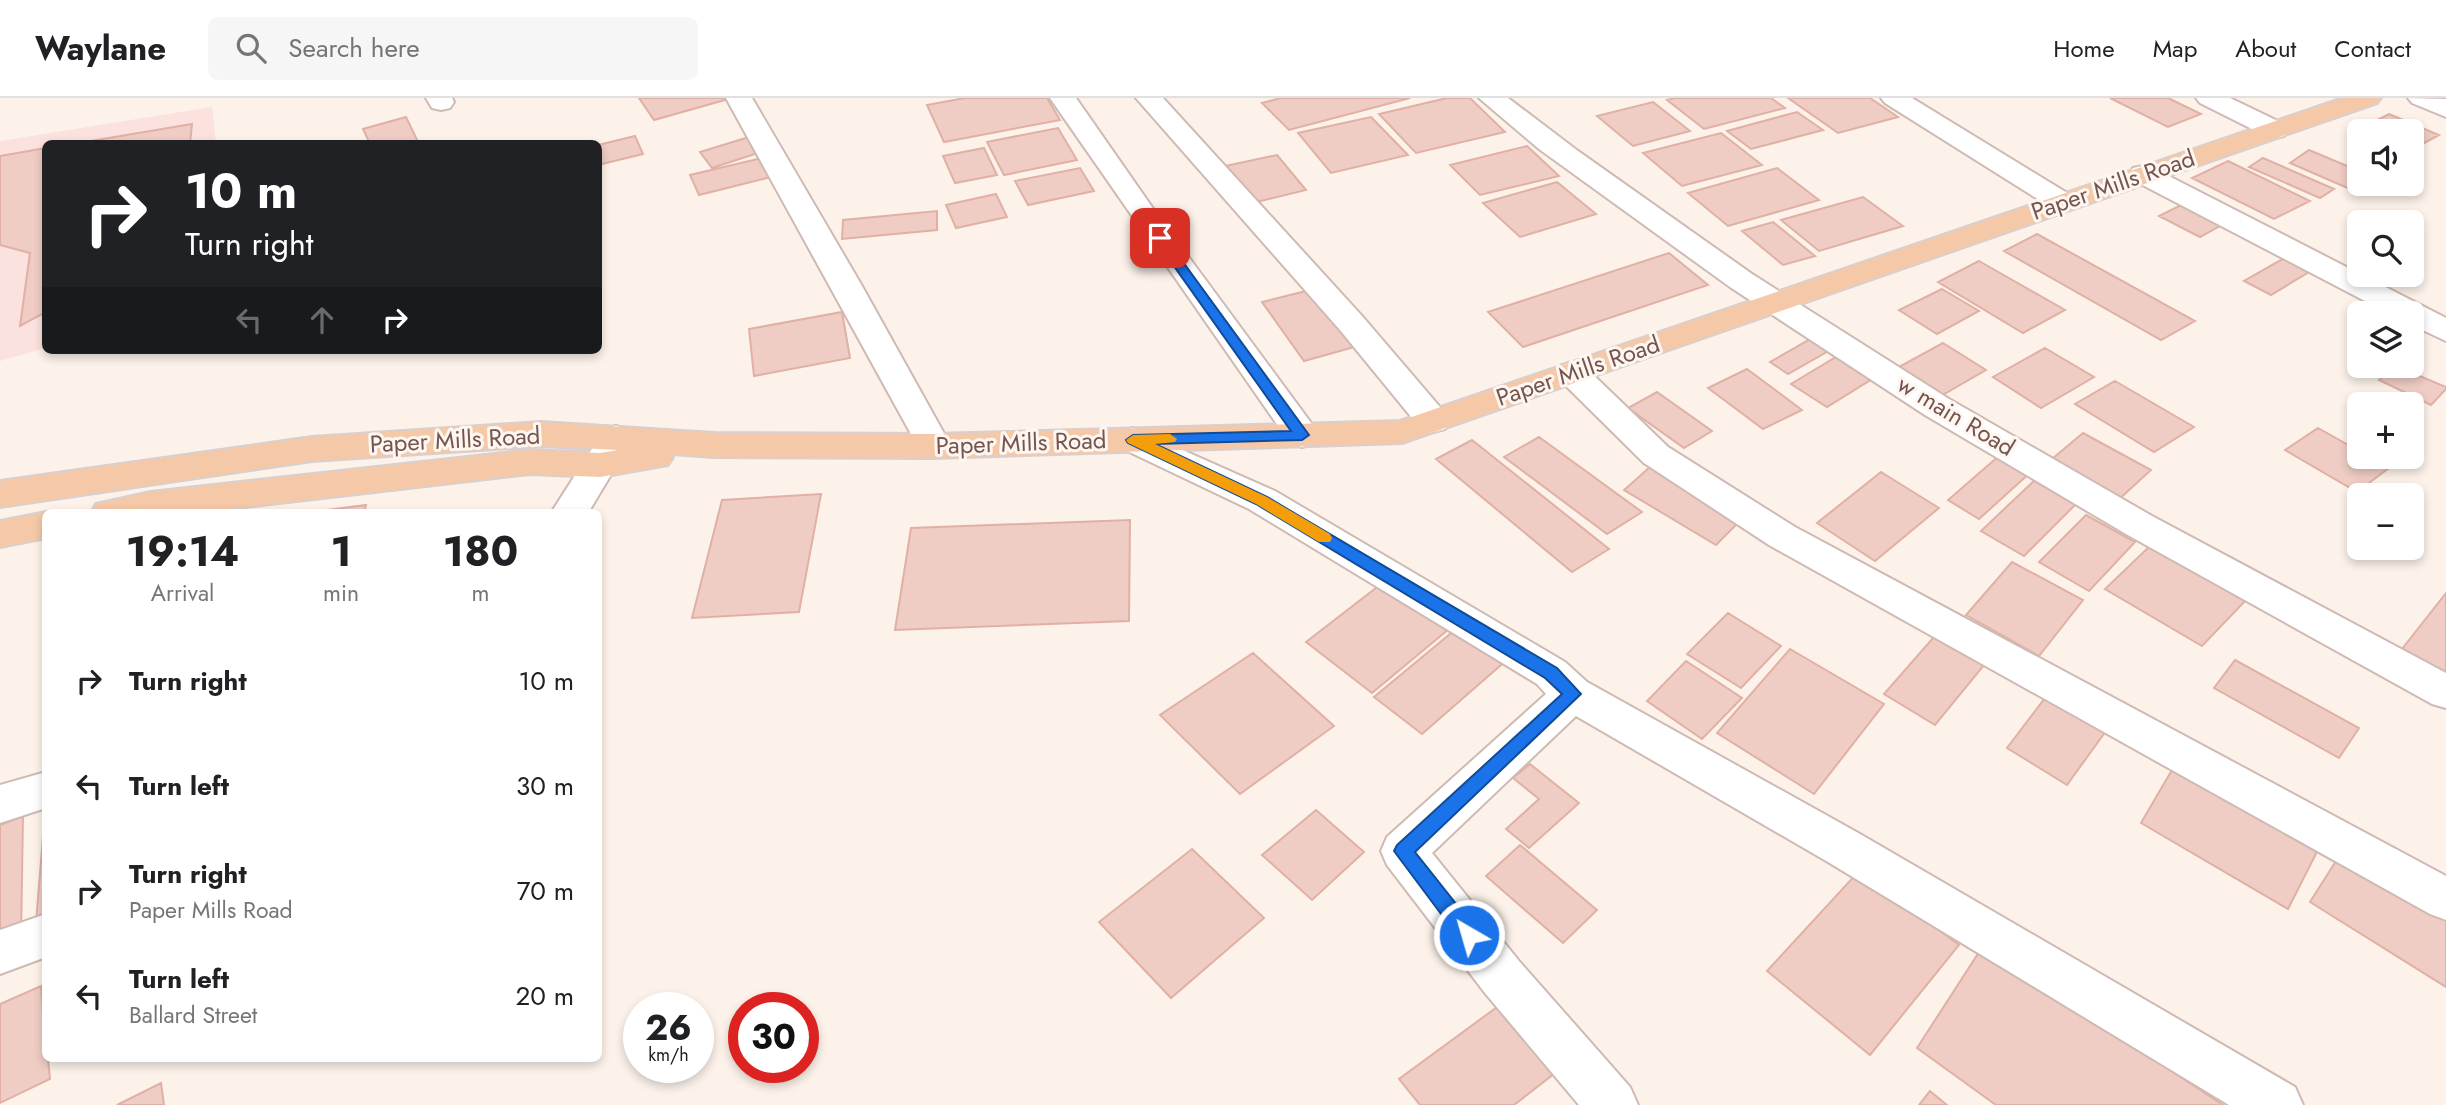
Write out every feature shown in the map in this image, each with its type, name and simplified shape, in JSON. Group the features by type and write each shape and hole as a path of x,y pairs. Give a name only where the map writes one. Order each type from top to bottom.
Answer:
{"main road":[{"name":"Paper Mills Road","path":"0,494 312,449 541,434 608,451 714,445 934,446 1402,432 2368,98"},
{"path":"130,509 608,451"},
{"path":"0,534 42,526"}],"street":[{"path":"739,98 841,274 934,446"},
{"path":"1063,98 1144,216 1302,435"},
{"path":"1149,98 1351,323 1433,421"},
{"name":"w main Road","path":"1492,98 1696,249 1774,302 1954,416 2233,579 2446,692"},
{"path":"1894,98 2062,202"},
{"path":"2209,98 2275,130"},
{"path":"2421,98 2446,109"},
{"path":"2143,174 2388,301"},
{"path":"2424,320 2446,331"},
{"path":"1572,373 1656,455 1782,536 2446,899"},
{"path":"1133,440 1262,500 1551,673 1573,694 1856,855 2277,1105"},
{"path":"572,509 608,451"},
{"path":"1573,694 1403,851 1502,977 1612,1105"},
{"path":"0,803 42,791"},
{"path":"0,952 42,936"}],"shaded area":[{"path":"212,107 216,140 42,140 42,349 0,361 0,141"}],"building":[{"path":"639,98 732,98 654,120"},
{"path":"965,98 1047,98 1060,120 944,142 927,105"},
{"path":"1281,98 1410,98 1289,130 1262,103"},
{"path":"1447,98 1470,98 1505,132 1416,153 1379,114"},
{"path":"1771,98 1785,108 1704,129 1667,100"},
{"path":"1788,98 1870,98 1898,117 1838,133"},
{"path":"2110,98 2168,98 2201,114 2168,127"},
{"path":"1653,102 1690,131 1633,146 1597,116"},
{"path":"1797,112 1823,130 1751,149 1727,131"},
{"path":"2389,114 2401,119 2379,119"},
{"path":"406,117 417,140 368,140 363,129"},
{"path":"1371,117 1408,155 1331,173 1298,133"},
{"path":"192,124 190,140 97,140"},
{"path":"1058,128 1077,160 1004,175 987,142"},
{"path":"2424,129 2439,135 2424,143"},
{"path":"1721,133 1762,165 1682,186 1643,153"},
{"path":"635,136 643,154 602,164 602,144"},
{"path":"749,137 761,152 712,168 700,152"},
{"path":"1527,146 1559,176 1480,195 1450,165"},
{"path":"984,148 997,175 955,183 943,156"},
{"path":"42,149 42,314 20,326 30,253 0,245 0,156"},
{"path":"2309,150 2347,166 2347,188 2290,163"},
{"path":"1277,155 1306,190 1248,204 1221,167"},
{"path":"766,157 775,176 699,195 690,175"},
{"path":"2263,158 2334,189 2320,198 2249,167"},
{"path":"2228,161 2310,201 2274,219 2192,178"},
{"path":"1080,168 1094,191 1028,205 1015,181"},
{"path":"1777,168 1819,200 1728,226 1688,193"},
{"path":"1557,182 1596,214 1520,237 1483,203"},
{"path":"996,194 1007,217 956,228 946,205"},
{"path":"1863,197 1903,226 1819,251 1781,220"},
{"path":"2187,202 2227,222 2200,237 2159,216"},
{"path":"937,211 937,230 842,239 843,220"},
{"path":"1773,222 1815,256 1783,265 1742,231"},
{"path":"2037,234 2195,321 2161,340 2004,251"},
{"path":"1669,253 1708,285 1523,347 1488,312"},
{"path":"2288,256 2314,269 2271,295 2244,281"},
{"path":"1979,261 2065,310 2023,333 1938,282"},
{"path":"1314,289 1358,346 1304,361 1262,302"},
{"path":"1942,289 1979,311 1937,334 1899,310"},
{"path":"842,312 850,358 754,376 749,329"},
{"path":"1814,337 1832,349 1788,374 1770,362"},
{"path":"1943,343 1986,370 1939,397 1895,369"},
{"path":"2045,348 2094,377 2041,408 1993,377"},
{"path":"1841,354 1877,376 1827,407 1791,384"},
{"path":"1747,369 1802,410 1763,429 1708,388"},
{"path":"2424,378 2446,389 2431,405 2424,402 2424,392 2404,392 2379,380"},
{"path":"2115,381 2194,427 2154,452 2075,404"},
{"path":"1657,392 1712,431 1684,448 1628,408"},
{"path":"2318,428 2347,444 2347,469 2388,469 2369,483 2347,483 2347,486 2285,450"},
{"path":"2083,433 2151,470 2116,502 2046,464"},
{"path":"1539,437 1642,512 1607,534 1504,457"},
{"path":"1472,440 1609,549 1572,572 1436,459"},
{"path":"2000,455 2031,472 1979,519 1948,500"},
{"path":"1650,467 1741,520 1716,545 1624,490"},
{"path":"1881,472 1939,508 1875,561 1817,523"},
{"path":"2038,477 2080,500 2024,556 1981,531"},
{"path":"821,494 799,612 692,618 722,500"},
{"path":"366,505 365,509 335,509"},
{"path":"2086,515 2135,542 2089,591 2039,562"},
{"path":"1130,520 1129,621 895,630 911,528"},
{"path":"2151,545 2247,599 2202,646 2105,589"},
{"path":"2012,562 2083,600 2039,656 1966,615"},
{"path":"1385,581 1450,628 1372,693 1306,642"},
{"path":"2446,593 2446,686 2395,658"},
{"path":"1728,613 1781,646 1741,688 1687,654"},
{"path":"1462,624 1509,658 1422,734 1374,697"},
{"path":"1940,630 1989,659 1935,725 1884,694"},
{"path":"1790,649 1884,704 1814,794 1717,733"},
{"path":"1253,653 1334,726 1240,794 1160,715"},
{"path":"2235,660 2359,728 2339,758 2214,688"},
{"path":"1686,661 1742,698 1702,739 1647,701"},
{"path":"2051,690 2111,724 2067,785 2007,748"},
{"path":"2179,758 2324,838 2288,909 2141,823"},
{"path":"1530,764 1579,803 1529,848 1506,829 1539,799 1513,778"},
{"path":"1316,810 1364,852 1312,900 1262,855"},
{"path":"23,816 21,939 0,947 0,825"},
{"path":"1520,845 1597,910 1563,943 1486,876"},
{"path":"42,848 42,921 36,923"},
{"path":"1192,849 1264,918 1171,998 1099,922"},
{"path":"2341,853 2446,916 2446,987 2310,902"},
{"path":"1859,871 1959,945 1870,1055 1767,971"},
{"path":"1983,946 2223,1105 1996,1105 1917,1048"},
{"path":"41,986 42,1062 48,1062 50,1079 0,1103 0,1004"},
{"path":"1497,1007 1555,1073 1514,1105 1420,1105 1399,1079"},
{"path":"161,1083 164,1105 117,1105"},
{"path":"1930,1091 1947,1105 1919,1105"}],"slow traffic":[{"path":"1170,439 1133,440 1262,500 1325,538"}],"route":[{"path":"1160,238 1302,435 1133,440 1262,500 1551,673 1573,694 1403,851 1469,935"}]}
